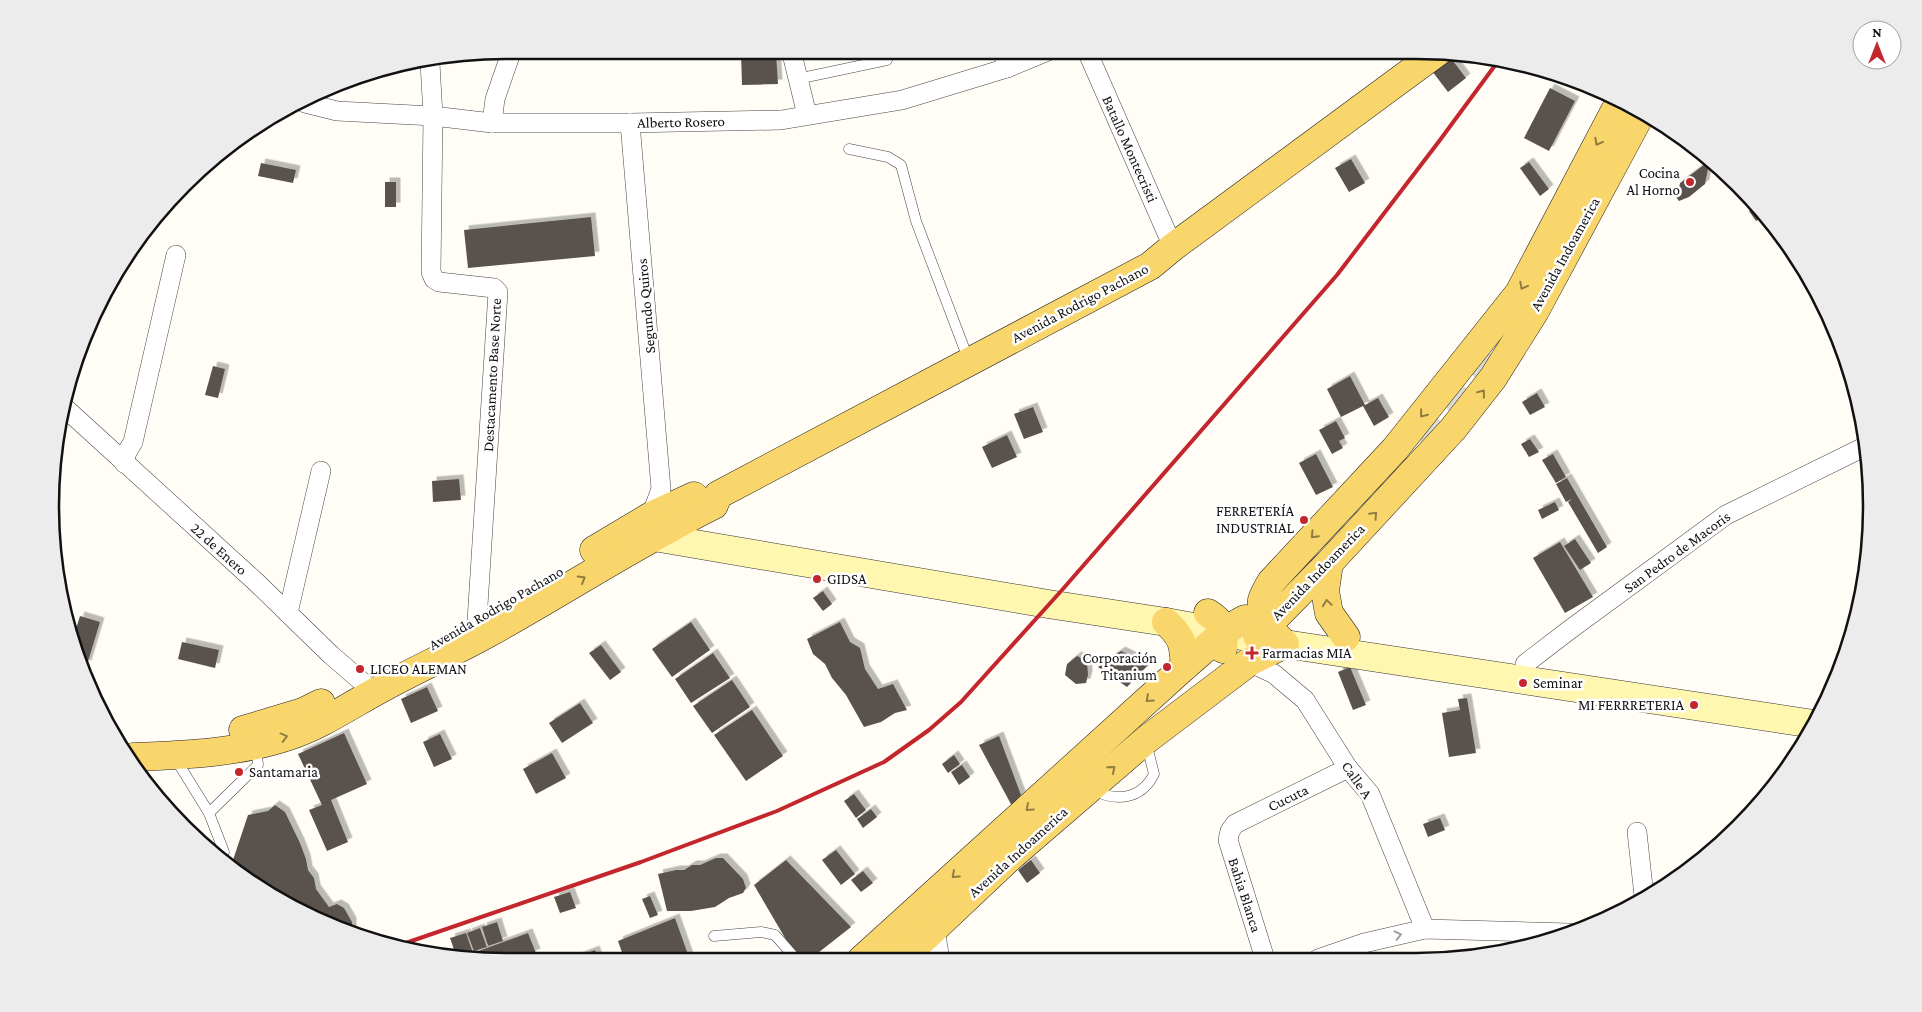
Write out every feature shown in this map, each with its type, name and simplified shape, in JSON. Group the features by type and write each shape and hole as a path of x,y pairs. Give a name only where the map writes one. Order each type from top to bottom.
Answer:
{"main road":[{"name":"Avenida Rodrigo Pachano","path":"137,758 208,753 290,736 351,707 368,687 477,621 664,514 705,492 718,495 1150,266 1173,247 1428,59"},
{"name":"Avenida Indoamerica","path":"908,953 1009,858 1146,740 1199,700 1217,668 1222,654 1262,610 1262,598 1271,582 1395,449 1519,293 1617,107"},
{"name":"Avenida Indoamerica","path":"1242,632 1329,563 1453,429 1493,378 1535,311 1639,118"},
{"name":"Avenida Rodrigo Pachano","path":"126,742 187,739 237,732 303,712 368,687 486,634 664,514"},
{"path":"1329,563 1326,591 1328,613 1346,637"},
{"path":"1199,700 1242,632 1246,598 1271,582"},
{"path":"1166,622 1179,634 1183,646 1185,666"},
{"path":"1242,632 1285,644"},
{"path":"868,953 1185,666 1242,632 1277,638 1285,644"}],"street":[{"path":"492,123 495,99 509,59"},
{"path":"794,59 807,115"},
{"name":"Alberto Rosero","path":"310,104 337,111 433,116 492,123 782,120 902,100 1005,59"},
{"name":"Batallo Montecristi","path":"1090,59 1173,247"},
{"name":"Destacamento Base Norte","path":"430,65 433,116 431,272 434,279 438,282 494,288 498,292 477,621"},
{"name":"Segundo Quiros","path":"630,123 664,514"},
{"path":"124,463 127,452 133,442 176,255"},
{"name":"22 de Enero","path":"69,411 288,613 331,655 368,687"},
{"name":"San Pedro de Macoris","path":"1525,664 1726,514 1859,449"},
{"path":"288,613 321,471"},
{"path":"664,514 1048,604 1242,632 1346,637 1816,707"},
{"path":"664,514 1062,590 1242,632"},
{"name":"Calle A","path":"1242,632 1274,674 1305,700 1348,768 1370,794 1425,929"},
{"path":"1285,644 1807,723"},
{"name":"Cucuta","path":"1230,830 1235,824 1348,768"},
{"name":"Bahia Blanca","path":"1230,830 1228,840 1263,953"},
{"path":"1637,832 1643,891"},
{"path":"935,928 939,953"},
{"path":"1353,953 1367,951 1425,929 1551,933"}],"lane":[{"path":"798,79 887,60"},
{"path":"849,149 888,157 901,165 916,220 969,362"},
{"path":"210,814 258,766 256,744"},
{"path":"173,755 210,814 224,852"},
{"path":"714,936 761,932 775,935 790,953"}],"building":[{"path":"741,59 776,59 778,84 742,85"},
{"path":"1446,60 1453,61 1466,78 1448,92 1432,71"},
{"path":"1550,88 1575,101 1549,151 1524,138"},
{"path":"1351,159 1365,183 1349,192 1335,168"},
{"path":"1529,162 1549,189 1540,196 1520,168"},
{"path":"261,163 296,170 293,183 258,176"},
{"path":"1704,164 1708,169 1705,184 1689,197 1679,201 1673,193 1679,188 1680,183"},
{"path":"385,182 396,182 396,207 385,207"},
{"path":"1751,210 1759,219 1756,221 1749,211"},
{"path":"591,217 595,256 468,268 464,230"},
{"path":"213,366 225,369 218,398 205,395"},
{"path":"1350,376 1365,405 1378,398 1389,417 1374,426 1363,406 1341,417 1327,389"},
{"path":"1537,393 1545,407 1530,415 1522,402"},
{"path":"1033,407 1043,432 1024,439 1014,414"},
{"path":"1336,421 1345,438 1339,441 1343,448 1332,454 1319,430"},
{"path":"1007,435 1017,457 992,468 982,447"},
{"path":"1530,439 1539,452 1529,457 1521,444"},
{"path":"1316,454 1333,487 1316,495 1299,463"},
{"path":"1553,454 1566,477 1556,483 1542,460"},
{"path":"1567,478 1607,547 1598,553 1568,502 1572,499 1566,502 1556,484"},
{"path":"459,479 461,500 433,502 432,481"},
{"path":"1555,502 1559,510 1542,519 1538,510"},
{"path":"1575,539 1591,563 1580,570 1564,546"},
{"path":"1560,542 1593,597 1565,613 1533,558"},
{"path":"823,591 832,604 823,611 813,598"},
{"path":"80,616 100,622 87,663 82,650 76,629"},
{"path":"691,622 710,650 672,677 652,649"},
{"path":"840,622 850,642 860,648 865,669 878,689 893,684 907,710 895,713 881,722 864,727 846,695 832,678 825,664 813,654 807,639"},
{"path":"182,642 219,650 215,668 178,659"},
{"path":"601,645 621,672 610,680 589,653"},
{"path":"1121,651 1148,665 1127,687 1098,667"},
{"path":"713,653 730,678 691,703 675,679"},
{"path":"1077,656 1087,661 1088,675 1086,683 1076,684 1065,675 1067,664"},
{"path":"1350,667 1366,705 1353,710 1338,672"},
{"path":"732,680 750,707 712,733 693,706"},
{"path":"427,687 438,711 411,723 401,699"},
{"path":"1467,698 1476,753 1449,757 1442,713 1460,710 1458,699"},
{"path":"580,703 593,723 562,743 549,723"},
{"path":"752,710 783,756 746,781 714,735"},
{"path":"344,733 367,784 331,800 348,842 327,851 309,810 322,805 298,754"},
{"path":"440,734 452,759 434,767 423,742"},
{"path":"999,736 1021,795 1012,806 979,745"},
{"path":"552,753 566,778 536,794 523,769"},
{"path":"954,755 960,764 948,773 942,764"},
{"path":"962,765 970,777 959,785 951,772"},
{"path":"854,794 866,810 856,818 844,801"},
{"path":"275,805 285,812 300,843 308,870 314,878 316,889 329,907 337,904 344,908 352,922 352,926 308,907 282,893 233,860 248,815 268,811"},
{"path":"871,809 877,817 863,828 857,819"},
{"path":"1440,818 1445,830 1428,837 1423,824"},
{"path":"836,850 855,874 841,885 822,860"},
{"path":"716,858 723,858 743,879 746,888 743,893 729,898 715,907 691,911 667,911 658,874 684,870 692,865 700,865"},
{"path":"786,860 851,927 818,953 794,953 754,885"},
{"path":"1031,860 1040,873 1027,883 1018,870"},
{"path":"863,871 873,883 861,892 851,880"},
{"path":"570,892 576,908 560,913 554,897"},
{"path":"650,896 658,915 650,918 642,899"},
{"path":"675,918 688,953 622,953 618,941"},
{"path":"497,922 503,941 488,946 482,927"},
{"path":"480,928 487,947 474,951 467,933"},
{"path":"466,933 472,952 454,950 450,938"},
{"path":"528,933 536,953 476,952"}],"tunnel":[{"path":"1418,439 1517,324"},
{"path":"1268,607 1356,509"}],"railway":[{"path":"408,942 641,862 777,811 884,762 929,730 961,702 1062,590 1337,275 1495,66"}],"place":[{"name":"Cocina Al Horno","path":"1690,182"},
{"name":"FERRETERÍA INDUSTRIAL","path":"1304,520"},
{"name":"GIDSA","path":"817,579"},
{"name":"Farmacias MIA","path":"1252,653"},
{"name":"Corporación Titanium","path":"1167,667"},
{"name":"LICEO ALEMAN","path":"360,669"},
{"name":"Seminar","path":"1523,683"},
{"name":"MI FERRRETERIA","path":"1694,705"},
{"name":"Santamaria","path":"239,772"}]}
